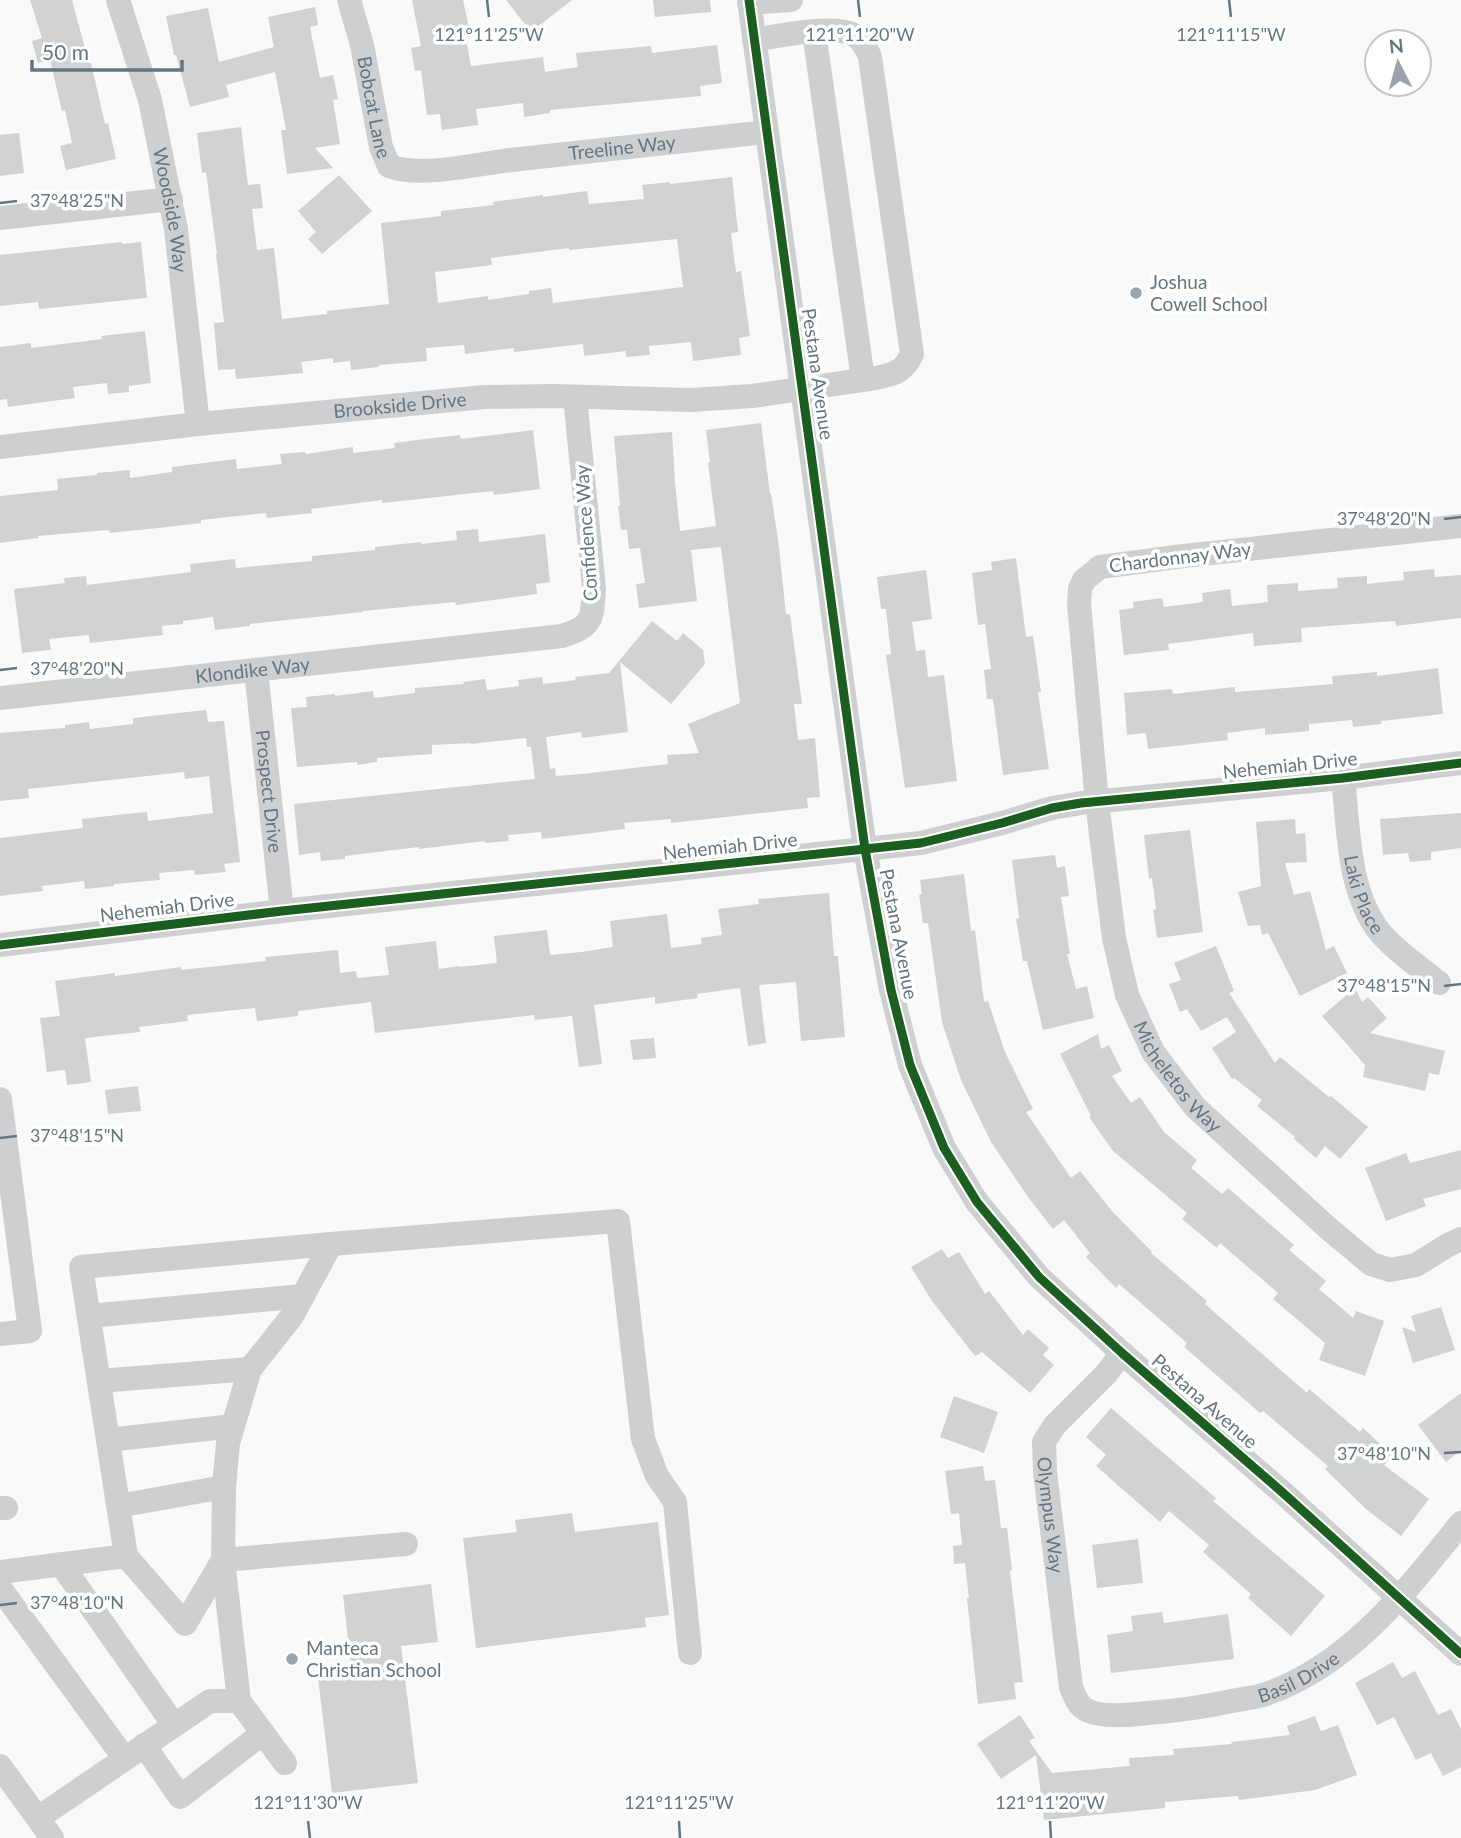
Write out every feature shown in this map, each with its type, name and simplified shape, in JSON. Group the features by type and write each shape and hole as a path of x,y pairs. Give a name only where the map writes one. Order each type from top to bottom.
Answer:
{"street":[{"name":"Woodside Way","path":"118,0 150,100 171,199 198,424"},
{"name":"Bobcat Lane","path":"349,0 362,45 381,147 389,166 401,171 478,164"},
{"path":"749,2 791,0"},
{"name":"Pestana Avenue","path":"749,2 865,849 891,990 910,1066 944,1148 977,1202 1039,1277 1461,1654"},
{"name":"Brookside Drive","path":"0,447 198,424 485,397 691,400 752,396 890,375 900,370 912,354 870,57 864,43 856,35 843,30 814,32"},
{"path":"754,40 814,32 863,379"},
{"name":"Treeline Way","path":"478,164 766,132"},
{"path":"0,218 171,199"},
{"name":"Confidence Way","path":"504,642 562,636 575,632 592,617 594,588 575,397"},
{"name":"Chardonnay Way","path":"1097,802 1079,604 1084,580 1100,567 1461,526"},
{"name":"Klondike Way","path":"0,698 504,642"},
{"name":"Prospect Drive","path":"256,671 282,911"},
{"name":"Nehemiah Drive","path":"0,945 282,911 921,843 1052,808 1081,803 1343,778 1461,763"},
{"name":"Laki Place","path":"1343,778 1354,880 1365,910 1382,936 1439,983"},
{"name":"Micheletos Way","path":"1097,802 1116,950 1127,995 1153,1052 1195,1107 1371,1264 1390,1270 1416,1265 1461,1238"},
{"path":"0,1098 30,1331 0,1334"},
{"path":"223,1560 185,1624 126,1556 81,1267 618,1222 643,1439 657,1476 675,1502 690,1653"},
{"path":"285,1763 239,1701 223,1560 224,1487 228,1443 250,1369 292,1316 331,1244"},
{"path":"89,1316 303,1296"},
{"name":"Olympus Way","path":"1080,1705 1071,1687 1045,1472 1044,1442 1055,1424 1106,1374 1122,1353"},
{"path":"99,1381 250,1369"},
{"path":"108,1440 233,1426"},
{"path":"118,1506 224,1487"},
{"name":"Basil Drive","path":"1080,1705 1104,1714 1125,1715 1194,1709 1263,1695 1306,1676 1346,1648 1400,1598 1461,1523"},
{"path":"223,1560 407,1544"},
{"path":"0,1572 126,1556"},
{"path":"61,1564 174,1726"},
{"path":"0,1588 134,1752 180,1797 263,1733"},
{"path":"38,1818 210,1701 239,1701"},
{"path":"0,1766 52,1838"}],"building":[{"path":"30,0 72,0 116,159 66,170 60,146 72,143 50,60 38,63 32,41 42,38"},
{"path":"412,0 463,0 469,28 464,29 471,66 543,57 545,72 578,67 576,53 651,46 652,53 717,45 722,83 700,86 701,96 550,110 550,113 524,117 523,103 476,109 478,125 442,130 440,114 427,115 421,70 415,71 411,48 421,46"},
{"path":"506,0 572,0 531,32"},
{"path":"653,0 710,0 711,12 655,17"},
{"path":"315,7 318,25 310,27 320,78 333,75 338,99 333,100 340,144 315,148 333,168 287,174 281,130 286,130 275,72 226,85 229,97 190,107 174,55 166,16 208,8 219,62 274,47 268,17"},
{"path":"241,127 248,185 260,184 263,208 252,209 257,250 274,248 282,319 389,304 381,223 441,216 441,211 494,205 493,202 543,195 587,191 589,204 644,199 642,185 732,177 738,232 731,233 736,272 741,271 750,336 739,338 741,355 693,361 691,342 649,346 650,355 626,357 626,351 584,356 583,344 514,352 514,348 465,354 464,345 426,348 427,361 351,370 350,361 333,363 333,358 301,362 303,373 236,379 235,369 218,370 214,323 224,322 206,172 202,173 197,133","holes":["677,239 683,287 553,303 551,288 488,300 488,296 438,303 435,272 492,265 491,258"]},
{"path":"19,133 24,173 0,176 0,135"},
{"path":"339,175 372,211 322,254 308,239 316,232 298,211"},
{"path":"141,242 147,298 39,309 38,302 0,306 0,255"},
{"path":"145,331 151,383 129,386 129,392 108,394 107,383 73,387 75,398 8,407 7,399 0,400 0,347 31,343 31,348"},
{"path":"761,423 786,614 790,614 802,704 794,704 798,740 815,738 820,797 807,798 808,808 671,823 671,819 624,823 625,829 542,839 541,832 508,835 509,841 419,847 321,861 320,852 299,855 294,804 535,779 531,747 527,747 526,738 432,745 432,754 377,758 377,762 357,765 357,762 297,767 291,708 307,707 306,697 373,691 374,698 415,693 415,688 464,684 463,682 485,679 487,690 519,686 518,680 542,677 543,684 609,673 652,621 677,641 683,633 703,650 705,664 671,704 620,662 628,732 582,738 581,732 546,737 550,769 555,768 556,776 582,774 668,764 667,755 699,753 688,724 740,703 721,547 691,550 697,601 639,608 636,584 645,583 640,548 629,549 627,530 621,530 614,436 672,432 680,531 716,526 706,430"},
{"path":"533,430 540,489 494,495 493,491 382,503 382,500 311,509 312,513 267,518 266,513 158,528 38,536 0,543 0,496 58,490 57,479 130,470 130,478 172,472 172,467 236,459 237,469 282,464 280,454 306,454 353,447 353,453 395,448 394,443 425,439 460,435 461,439"},
{"path":"478,529 479,542 545,534 550,582 536,584 537,594 456,605 455,602 363,611 215,630 213,617 162,626 163,635 90,643 89,635 49,639 51,650 22,653 14,589 65,583 64,578 86,576 87,585 191,572 190,564 235,559 236,568 312,561 312,556 457,540 456,531"},
{"path":"1016,558 1026,637 1033,636 1049,769 1003,775 993,699 987,699 984,670 991,669 985,624 978,625 972,573 992,570 991,562"},
{"path":"1434,569 1435,577 1461,575 1461,618 1396,626 1395,621 1301,628 1302,642 1254,646 1253,633 1168,644 1169,650 1124,655 1119,610 1134,608 1133,602 1162,598 1164,607 1203,602 1202,593 1230,589 1232,606 1268,602 1267,585 1298,583 1298,591 1338,588 1337,578 1367,576 1367,584 1404,580 1403,572"},
{"path":"926,570 932,619 912,622 916,651 925,650 928,677 944,675 957,781 905,788 886,655 891,654 886,609 881,609 877,577"},
{"path":"1438,668 1443,714 1353,727 1352,720 1309,724 1309,731 1265,735 1265,728 1227,733 1228,740 1148,749 1146,733 1127,735 1124,693 1172,689 1173,694 1235,687 1235,692 1333,684 1332,676 1377,672 1377,676"},
{"path":"206,710 208,722 224,721 240,862 224,864 226,872 195,875 194,870 159,873 160,880 85,889 84,881 42,886 43,891 0,896 0,838 83,828 82,819 147,812 148,821 213,813 209,776 185,779 184,772 28,789 29,798 0,801 0,733 65,728 65,725 89,722 90,729 133,724 133,718"},
{"path":"1461,813 1461,848 1431,852 1431,860 1410,862 1408,853 1383,855 1380,819"},
{"path":"1295,819 1296,834 1305,833 1307,862 1285,863 1294,895 1310,891 1326,950 1334,946 1347,973 1300,996 1268,933 1262,935 1260,925 1248,926 1238,892 1261,886 1256,822"},
{"path":"1190,830 1203,932 1157,938 1153,910 1156,909 1152,878 1149,879 1144,835"},
{"path":"1055,855 1057,868 1065,866 1069,896 1061,897 1070,954 1067,954 1076,989 1087,986 1094,1018 1043,1030 1027,961 1023,961 1016,919 1019,918 1012,860"},
{"path":"964,874 971,931 975,930 984,1002 988,1001 1005,1052 1033,1109 1026,1112 1071,1178 1080,1171 1151,1253 1207,1301 1205,1304 1307,1393 1309,1389 1360,1432 1363,1428 1393,1456 1384,1465 1429,1499 1401,1536 1366,1509 1325,1469 1328,1466 1263,1411 1260,1413 1184,1347 1187,1343 1119,1284 1116,1288 1086,1257 1090,1253 1064,1220 1053,1229 991,1142 961,1080 942,1022 928,923 923,923 919,895 922,894 920,880"},
{"path":"829,893 845,1037 801,1041 796,982 759,985 766,1043 748,1046 740,988 655,1004 655,997 594,1005 602,1064 579,1067 572,1016 535,1020 534,1015 375,1033 371,1002 298,1011 298,1016 257,1021 255,1008 187,1015 188,1021 139,1027 140,1032 85,1038 91,1082 67,1085 65,1070 47,1072 40,1018 60,1016 55,981 115,973 115,976 181,967 181,970 266,961 265,957 338,950 340,973 356,971 357,978 389,975 385,947 436,941 439,969 497,963 494,936 547,930 550,955 581,952 613,947 610,921 667,914 671,948 702,944 701,938 722,935 718,909 759,904 758,899"},
{"path":"1216,946 1234,991 1229,993 1275,1063 1280,1057 1368,1127 1340,1159 1325,1146 1316,1158 1257,1106 1262,1100 1232,1079 1212,1048 1236,1032 1227,1017 1201,1031 1187,1009 1180,1012 1169,984 1181,980 1174,963"},
{"path":"1355,988 1362,1002 1368,997 1387,1018 1370,1033 1445,1051 1439,1075 1429,1073 1425,1091 1363,1077 1365,1065 1322,1016"},
{"path":"1098,1034 1101,1049 1109,1045 1122,1071 1112,1076 1131,1103 1140,1097 1164,1132 1197,1160 1191,1168 1222,1194 1228,1188 1294,1245 1289,1250 1326,1281 1319,1289 1353,1318 1356,1311 1384,1321 1365,1376 1319,1360 1325,1343 1273,1299 1278,1293 1220,1243 1217,1248 1182,1219 1187,1213 1113,1151 1089,1117 1091,1116 1060,1054"},
{"path":"654,1038 656,1058 633,1060 630,1040"},
{"path":"138,1086 141,1111 108,1114 105,1090"},
{"path":"1461,1150 1461,1189 1423,1199 1426,1206 1386,1221 1365,1168 1406,1153 1410,1163"},
{"path":"942,1249 948,1258 959,1252 985,1294 989,1291 1023,1335 1028,1329 1049,1348 1043,1355 1054,1365 1030,1393 982,1352 975,1356 932,1301 911,1267"},
{"path":"1441,1307 1455,1350 1413,1363 1402,1327 1416,1332 1411,1316"},
{"path":"1461,1393 1461,1450 1446,1462 1418,1425"},
{"path":"954,1396 998,1412 984,1453 940,1437"},
{"path":"1111,1408 1216,1498 1213,1501 1325,1596 1291,1636 1248,1598 1251,1594 1203,1552 1209,1545 1169,1511 1160,1522 1096,1466 1106,1455 1086,1437"},
{"path":"983,1466 985,1481 995,1480 1001,1528 1007,1528 1023,1682 1014,1683 1016,1699 978,1704 965,1563 954,1564 953,1546 962,1545 959,1513 951,1514 945,1471"},
{"path":"572,1513 575,1532 658,1522 669,1615 645,1618 646,1627 476,1648 463,1538 517,1532 515,1520"},
{"path":"1138,1539 1143,1583 1097,1588 1092,1545"},
{"path":"431,1584 438,1642 401,1646 418,1783 332,1793 318,1678 352,1674 343,1595"},
{"path":"1162,1612 1164,1623 1228,1614 1234,1659 1111,1673 1107,1635 1133,1631 1131,1616"},
{"path":"1393,1662 1402,1678 1415,1671 1438,1715 1451,1709 1461,1729 1461,1767 1443,1776 1431,1753 1416,1760 1394,1717 1377,1725 1355,1683"},
{"path":"1020,1715 1035,1738 1029,1741 1052,1773 1130,1766 1129,1758 1174,1755 1173,1749 1290,1735 1287,1726 1315,1716 1321,1731 1338,1725 1357,1775 1315,1790 1239,1800 1238,1796 1165,1802 1165,1808 1044,1820 1036,1755 1001,1779 977,1744"}],"cycle path":[{"path":"749,0 865,849 891,990 910,1065 944,1148 977,1202 1039,1277 1461,1654"},
{"path":"0,945 282,911 921,843 1052,808 1081,803 1343,778 1461,763"}],"place":[{"name":"Joshua Cowell School","path":"1136,293"},
{"name":"Manteca Christian School","path":"292,1659"}]}
